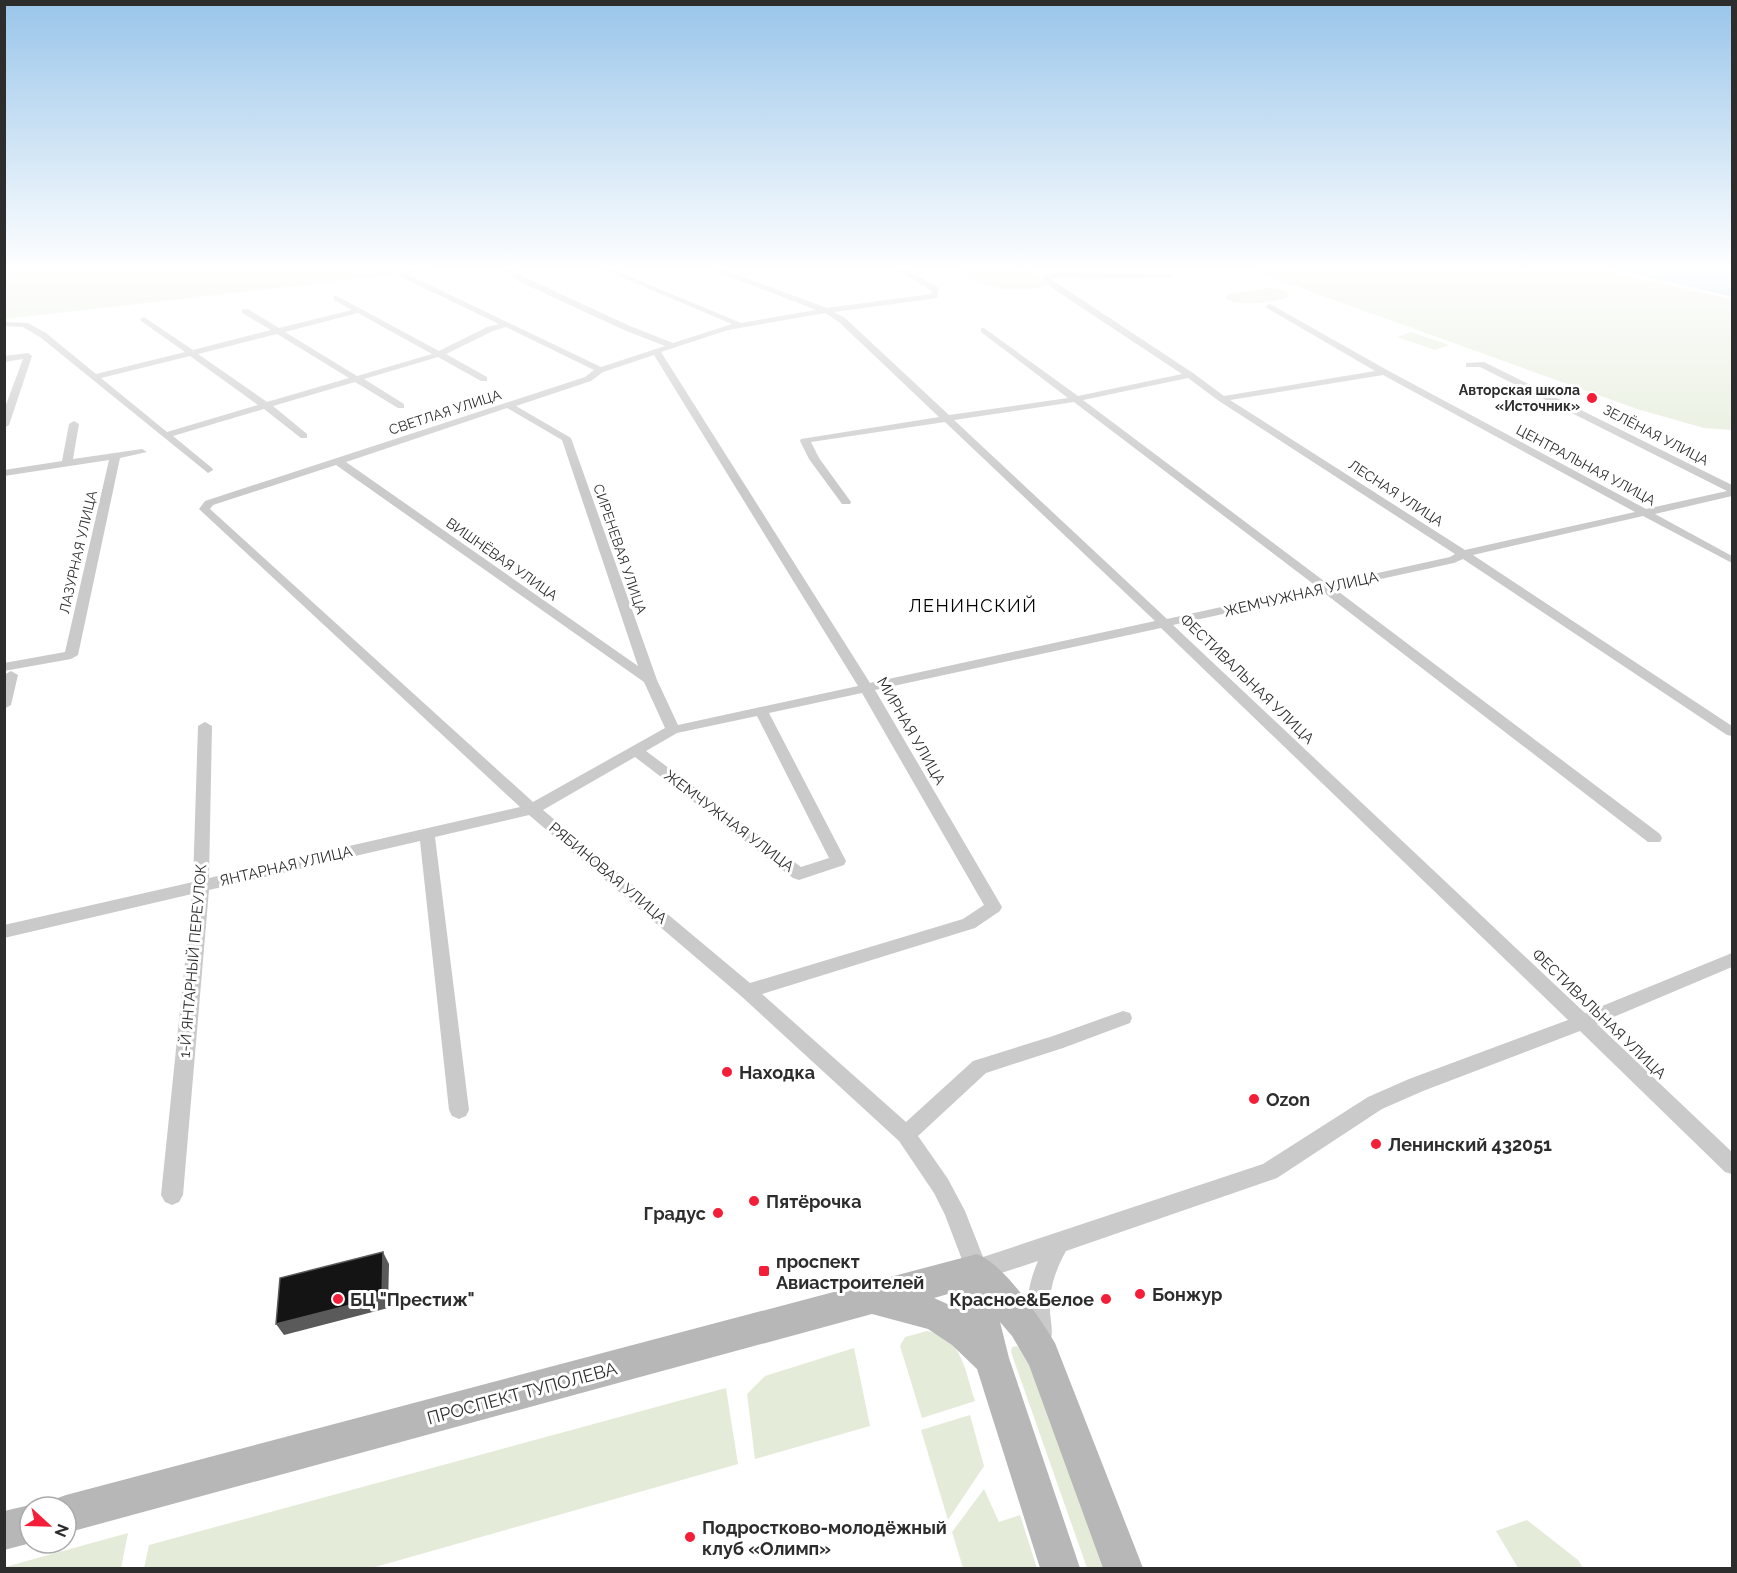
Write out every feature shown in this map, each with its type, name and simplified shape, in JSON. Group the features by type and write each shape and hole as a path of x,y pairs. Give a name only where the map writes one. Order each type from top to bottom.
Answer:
{"main road":[{"name":"ПРОСПЕКТ ТУПОЛЕВА","path":"78,1511 977,1270"},
{"path":"977,1270 1024,1324 1043,1355 1123,1569"},
{"path":"977,1270 983,1324 991,1358 1060,1569"},
{"path":"873,1299 915,1307 943,1318 966,1332 991,1358"}],"street":[{"path":"50,340 208,470"},
{"path":"172,340 265,405 304,436"},
{"path":"95,377 238,340"},
{"path":"296,340 401,406"},
{"path":"416,340 484,379"},
{"path":"166,435 440,354 467,340"},
{"path":"538,340 600,370"},
{"path":"661,340 673,345"},
{"name":"СВЕТЛАЯ УЛИЦА","path":"209,503 588,379 600,370 688,340"},
{"name":"ФЕСТИВАЛЬНАЯ УЛИЦА","path":"863,340 1165,624 1732,1165"},
{"path":"997,340 1654,838"},
{"name":"ЛЕСНАЯ УЛИЦА","path":"1138,340 1222,399 1463,554 1732,732"},
{"name":"ЦЕНТРАЛЬНАЯ УЛИЦА","path":"1329,340 1732,560"},
{"name":"МИРНАЯ УЛИЦА","path":"657,352 867,689 994,907 969,924 747,991"},
{"path":"4,359 28,356 4,425"},
{"name":"ЗЕЛЁНАЯ УЛИЦА","path":"1469,365 1481,364 1732,491"},
{"path":"1222,399 1384,372"},
{"path":"846,502 814,459 805,441 946,417 1077,399 1190,375"},
{"name":"СИРЕНЕВАЯ УЛИЦА","path":"508,405 566,438 650,680 673,730"},
{"path":"68,464 74,424"},
{"path":"4,473 142,452"},
{"name":"ЛАЗУРНАЯ УЛИЦА","path":"8,671 71,655 115,456"},
{"name":"ВИШНЁВАЯ УЛИЦА","path":"338,461 650,680"},
{"name":"ЖЕМЧУЖНАЯ УЛИЦА","path":"761,711 838,861 799,874 636,751 673,730 1454,560 1463,554 1732,491"},
{"name":"РЯБИНОВАЯ УЛИЦА","path":"209,503 204,509 532,810 747,991 906,1135 941,1186 954,1211 977,1270"},
{"path":"4,705 8,671"},
{"name":"1-Й ЯНТАРНЫЙ ПЕРЕУЛОК","path":"172,1195 201,886 205,726"},
{"name":"ЯНТАРНАЯ УЛИЦА","path":"4,932 532,810 636,751"},
{"path":"427,834 459,1110"},
{"path":"977,1270 1270,1171 1375,1103 1416,1085 1584,1022 1732,960"},
{"path":"906,1135 980,1067 1056,1043 1123,1018"},
{"path":"1043,1355 1037,1309 1039,1284 1045,1264 1058,1244"}],"green space":[{"path":"1407,340 1436,340 1449,345 1435,350"},
{"path":"1446,340 1732,340 1732,430 1704,428 1637,409"},
{"path":"927,1331 948,1340 955,1348 961,1357 975,1401 922,1418 900,1346 905,1337"},
{"path":"1017,1346 1031,1360 1108,1568 1087,1568 1011,1352 1012,1347"},
{"path":"854,1348 870,1426 755,1459 747,1394 765,1376"},
{"path":"726,1388 738,1464 372,1568 144,1568 149,1545"},
{"path":"970,1415 984,1466 948,1520 921,1430"},
{"path":"984,1489 999,1522 1020,1515 1037,1568 963,1568 952,1532"},
{"path":"1527,1520 1578,1560 1583,1568 1518,1568 1496,1531"},
{"path":"128,1533 121,1568 5,1568 48,1555 78,1555 78,1547"}],"building":[{"name":"БЦ \"Престиж\"","path":"383,1252 382,1297 276,1324 280,1278"}],"place":[{"name":"Авторская школа «Источник»","path":"1592,398"},
{"name":"Находка","path":"727,1072"},
{"name":"Ozon","path":"1254,1099"},
{"name":"Ленинский 432051","path":"1376,1144"},
{"name":"Пятёрочка","path":"754,1201"},
{"name":"Градус","path":"718,1213"},
{"name":"проспект Авиастроителей","path":"764,1271"},
{"name":"Бонжур","path":"1140,1294"},
{"name":"БЦ \"Престиж\"","path":"338,1299"},
{"name":"Красное&Белое","path":"1106,1299"},
{"name":"Подростково-молодёжный клуб «Олимп»","path":"690,1537"}],"district":[{"name":"ЛЕНИНСКИЙ","path":"973,605"}]}
